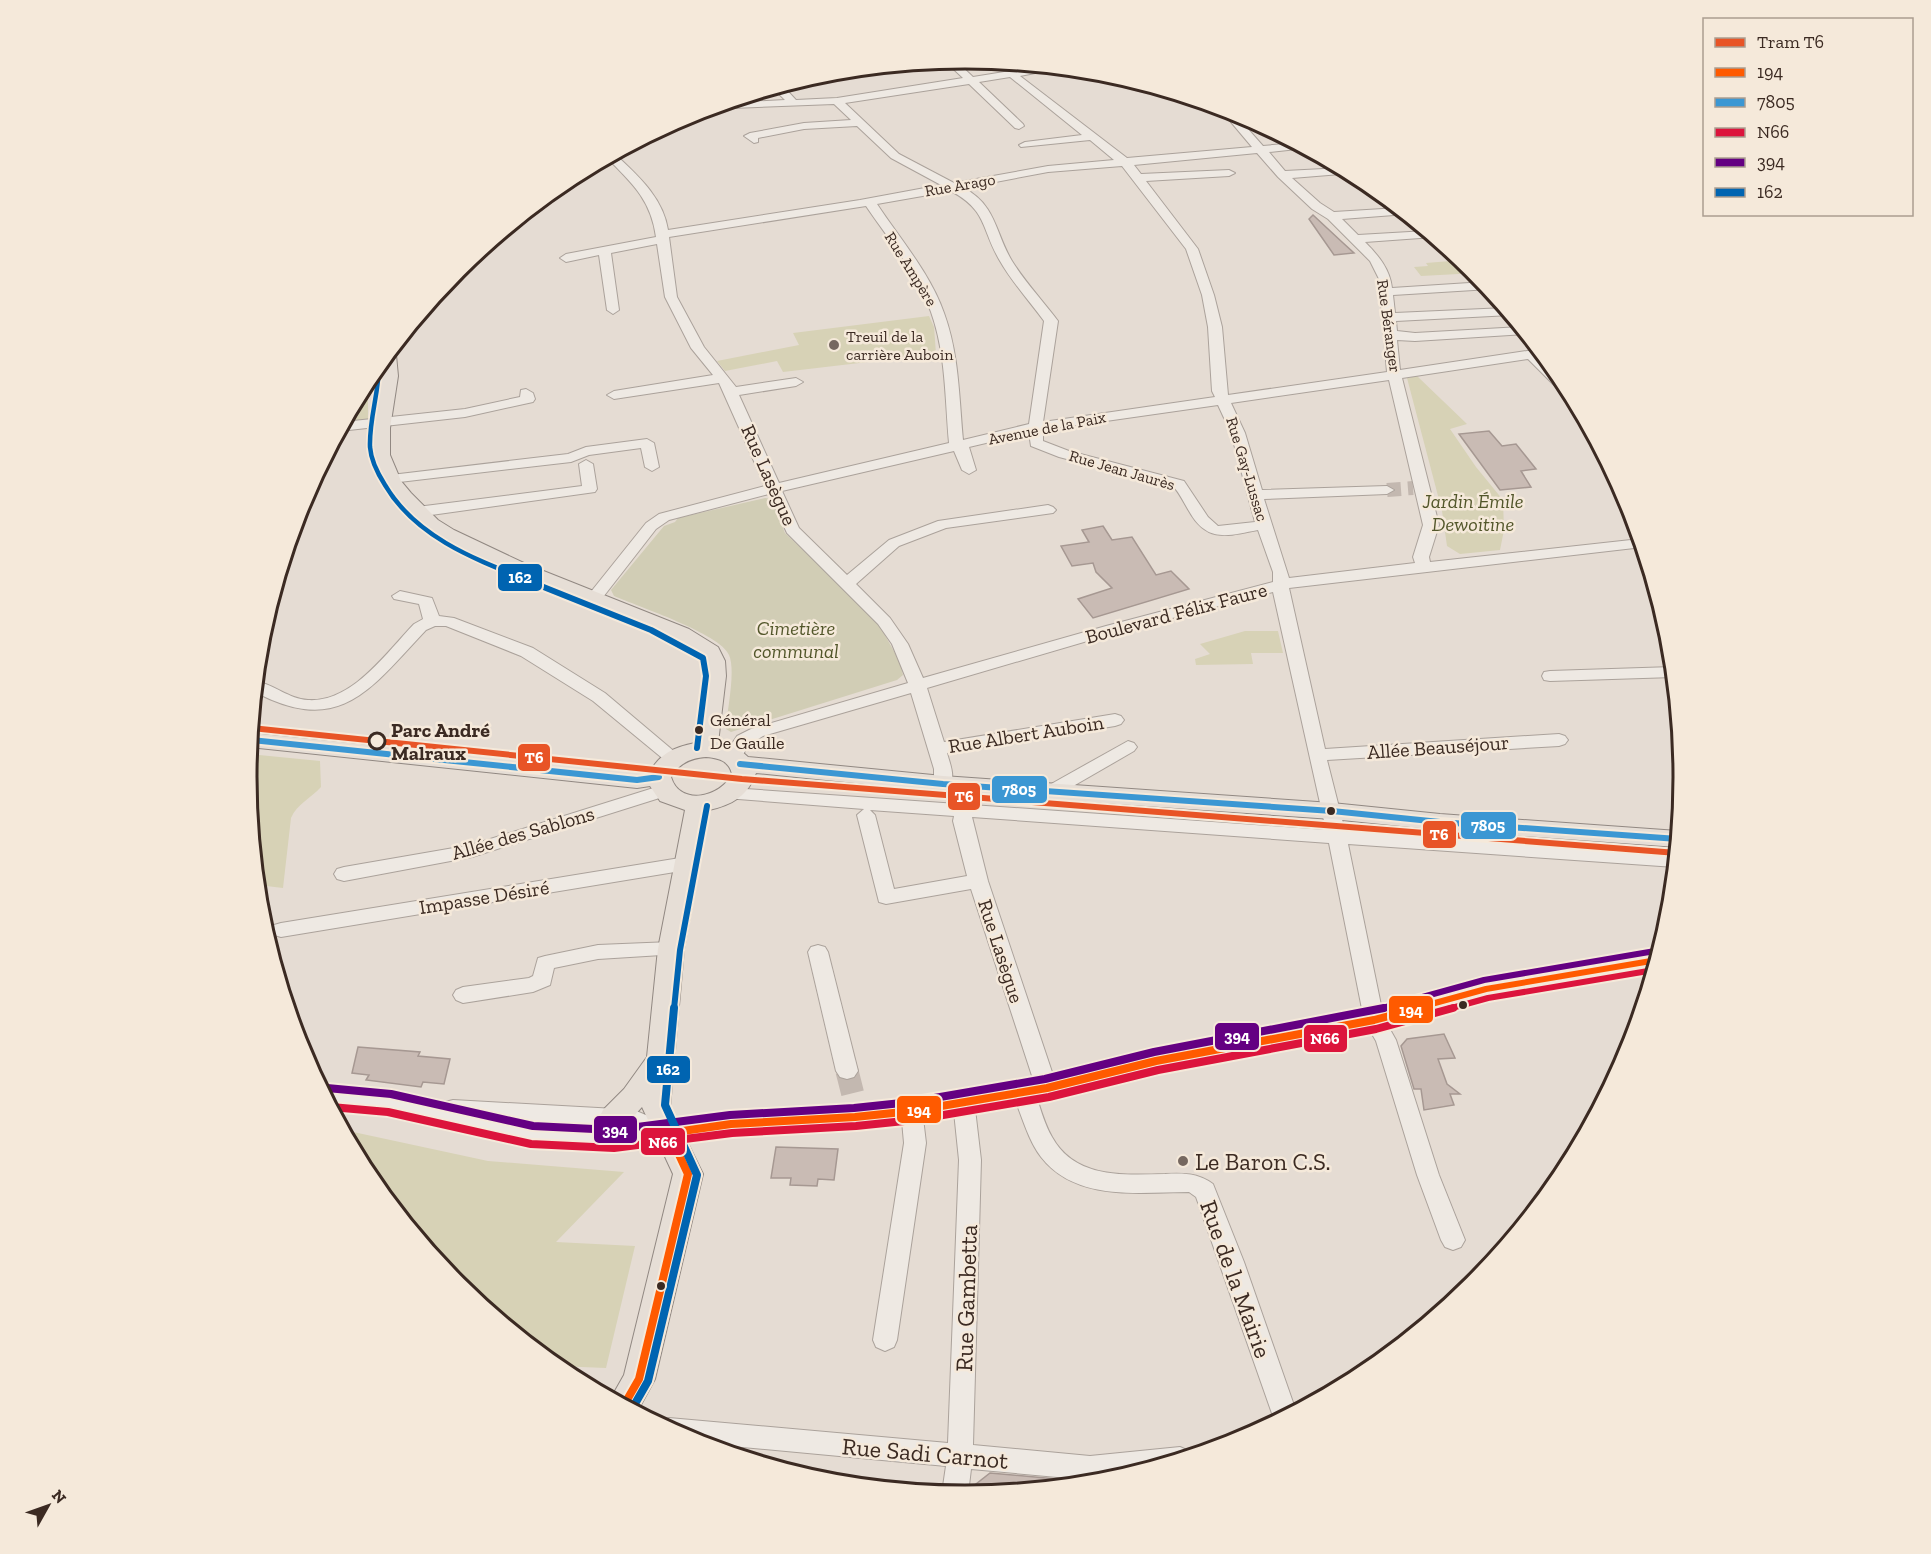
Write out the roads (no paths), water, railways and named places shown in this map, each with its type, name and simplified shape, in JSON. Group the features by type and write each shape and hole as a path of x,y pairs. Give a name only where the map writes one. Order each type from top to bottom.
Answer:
{"main road":[{"path":"388,368 380,455 390,479 417,512 447,534 519,568 681,634 710,652 714,661 715,676 706,748"},
{"path":"259,741 637,780 665,775 693,750 706,748 736,760 943,784 1332,811 1440,822 1670,838"},
{"path":"665,775 672,798 698,804 710,802 731,794 739,786 744,774 736,760"},
{"path":"628,1399 639,1380 688,1174 656,1107 671,950 698,804"},
{"path":"613,1118 634,1097 661,1058"}],"street":[{"path":"958,69 1019,126"},
{"path":"743,105 837,101 1024,72"},
{"name":"Rue Gay-Lussac","path":"1012,74 1090,137 1124,161 1194,254 1215,327 1219,391 1238,433 1264,525 1281,572 1283,584 1281,595 1338,838 1374,1020 1386,1040 1441,1213 1453,1240"},
{"path":"783,93 793,103"},
{"path":"837,101 895,156 973,198 991,225 1005,260 1051,321 1036,427"},
{"path":"754,140 750,136 804,126 829,126 859,122"},
{"name":"Rue Béranger","path":"1236,123 1282,175 1316,206 1332,216 1375,259 1385,279 1394,373 1417,488 1431,525 1421,557 1424,566"},
{"path":"1025,145 1090,137"},
{"name":"Rue Arago","path":"566,258 663,236 869,202 1048,169 1289,147"},
{"name":"Rue Lasègue","path":"616,161 643,187 660,219 671,297 698,348 723,378 731,392 792,531 884,621 900,644 918,686 943,769 943,784"},
{"path":"1282,175 1333,172"},
{"path":"1138,178 1229,173"},
{"name":"Rue Ampère","path":"869,202 937,310 943,330 959,446 969,470"},
{"path":"1332,216 1394,213"},
{"path":"1354,239 1420,235"},
{"path":"604,250 613,310"},
{"path":"1386,292 1476,287"},
{"path":"1389,317 1500,312"},
{"path":"1391,335 1415,337 1515,332"},
{"name":"Avenue de la Paix","path":"594,598 657,521 688,509 1036,427 1532,354"},
{"path":"614,395 723,378"},
{"path":"731,392 796,382"},
{"path":"350,426 465,413 528,399 526,393"},
{"name":"Rue Jean Jaurès","path":"1036,427 1036,443 1064,454 1179,484 1209,529 1221,531 1264,525"},
{"path":"390,479 571,458 586,451 647,443 652,467"},
{"path":"417,512 590,489 586,464"},
{"path":"1255,495 1387,490"},
{"path":"846,583 894,543 943,524 1048,510"},
{"name":"Boulevard Félix Faure","path":"736,760 739,742 748,736 1112,629 1283,584 1424,566 1634,544"},
{"path":"400,596 426,601 432,621"},
{"path":"263,691 286,702 319,706 334,704 354,694 420,627 432,621 448,621 527,652 599,697 665,775"},
{"path":"1550,676 1665,672"},
{"name":"Rue Albert Auboin","path":"936,749 1115,720"},
{"name":"Allée Beauséjour","path":"1317,755 1559,740"},
{"path":"1050,792 1128,747"},
{"name":"Allée des Sablons","path":"344,874 472,852 665,775"},
{"path":"731,794 1668,860"},
{"name":"Rue Lasègue","path":"964,812 962,821 978,881 1047,1088"},
{"path":"866,815 886,897 978,881"},
{"name":"Impasse Désiré","path":"281,930 686,864"},
{"path":"463,995 533,985 543,980 545,963 598,952 671,950"},
{"path":"818,952 847,1071"},
{"path":"389,1103 532,1135 614,1139 855,1110 912,1111 1047,1088 1156,1061 1374,1020 1486,989 1649,961"},
{"name":"Rue de la Mairie","path":"1023,1091 1048,1150 1061,1164 1077,1174 1122,1185 1196,1184 1205,1191 1283,1410"},
{"path":"335,1098 634,1119 669,1133"},
{"name":"Rue Gambetta","path":"956,1485 960,1457 970,1160 964,1102"},
{"path":"885,1340 915,1143 912,1111"},
{"name":"Rue Sadi Carnot","path":"697,1432 1090,1468 1140,1463"}],"tunnel":[{"path":"1387,490 1413,488"},
{"path":"847,1071 855,1103"}],"tram line":[{"name":"T6","path":"259,729 742,779 1669,852"}],"place":[{"name":"Treuil de la carrière Auboin","path":"834,345"},
{"name":"Général De Gaulle","path":"699,730"},
{"name":"Parc André Malraux","path":"377,741"},
{"name":"Le Baron C.S.","path":"1183,1161"}],"park label":[{"name":"Jardin Émile Dewoitine","path":"1473,512"},
{"name":"Cimetière communal","path":"796,640"}]}
